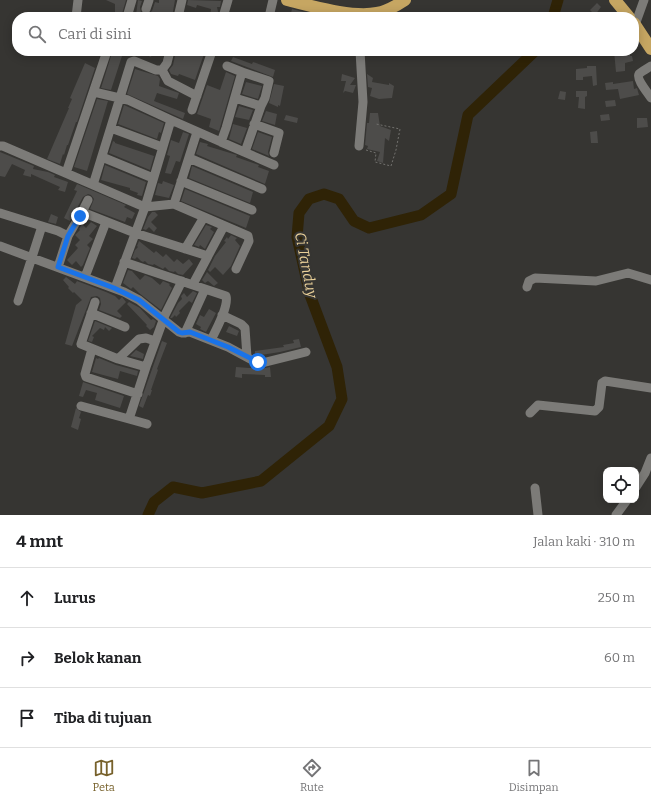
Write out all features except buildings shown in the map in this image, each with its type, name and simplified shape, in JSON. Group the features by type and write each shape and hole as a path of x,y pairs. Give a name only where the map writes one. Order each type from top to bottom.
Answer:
{"highway":[{"path":"290,0 343,12"},
{"path":"381,12 388,10 405,0"},
{"path":"615,0 625,12"},
{"path":"639,31 651,49"}],"street":[{"path":"77,12 78,0"},
{"path":"128,12 132,0"},
{"path":"146,9 149,0"},
{"path":"179,12 182,0"},
{"path":"224,12 228,0"},
{"path":"271,12 273,0"},
{"path":"638,12 642,2"},
{"path":"66,173 105,56"},
{"path":"162,70 167,63 169,56"},
{"path":"192,110 210,56"},
{"path":"358,146 363,102 360,56"},
{"path":"93,185 132,61 134,60 156,70 162,70"},
{"path":"227,66 268,81 265,98 254,124 245,152"},
{"path":"651,66 640,74 638,78 651,98"},
{"path":"162,70 168,81 197,96"},
{"path":"221,142 242,72"},
{"path":"94,92 128,100 274,166"},
{"path":"235,98 261,106"},
{"path":"114,288 145,207 171,120"},
{"path":"254,124 279,133 274,153"},
{"path":"111,128 162,147"},
{"path":"174,204 197,132"},
{"path":"0,146 145,207 174,204 248,236 249,240 236,269"},
{"path":"102,157 153,178"},
{"path":"189,158 262,188"},
{"path":"181,182 252,210"},
{"path":"58,267 68,236 88,200"},
{"path":"82,212 135,233 208,256"},
{"path":"0,213 68,236"},
{"path":"185,249 204,217"},
{"path":"85,277 106,222"},
{"path":"18,301 42,226"},
{"path":"193,284 224,226"},
{"path":"0,248 58,267 114,288 139,300 179,332 190,332 228,347 258,362 265,363 306,352"},
{"path":"124,262 226,296 227,300 222,315 211,340"},
{"path":"527,287 529,281 534,278 596,281 628,273 651,280"},
{"path":"128,419 163,320 182,281"},
{"path":"185,332 205,289"},
{"path":"95,302 81,342 82,345 118,359 146,367"},
{"path":"91,313 125,327"},
{"path":"222,315 244,326 246,331 247,357"},
{"path":"118,359 140,339 146,338 155,341"},
{"path":"92,349 85,374 86,377 138,394"},
{"path":"530,413 538,405 594,411 599,407 602,382 605,381 651,388"},
{"path":"81,406 147,424"},
{"path":"639,482 645,473 651,458"},
{"path":"535,488 538,515"},
{"path":"616,515 625,503"}],"path":[{"path":"358,146 362,145 363,150 376,153 375,162 390,166 396,150 400,129 376,124"}],"waterway":[{"name":"Ci Tanduy","path":"554,12 558,0"},
{"name":"Ci Tanduy","path":"148,515 154,502 173,487 202,493 261,481 329,426 342,399 337,367 310,295 297,237 299,213 309,199 324,194 339,199 354,221 369,228 421,215 451,194 468,115 530,56"}],"route":[{"path":"80,216 68,236 58,267 124,292 139,300 179,332 190,332 228,347 258,362"}]}
